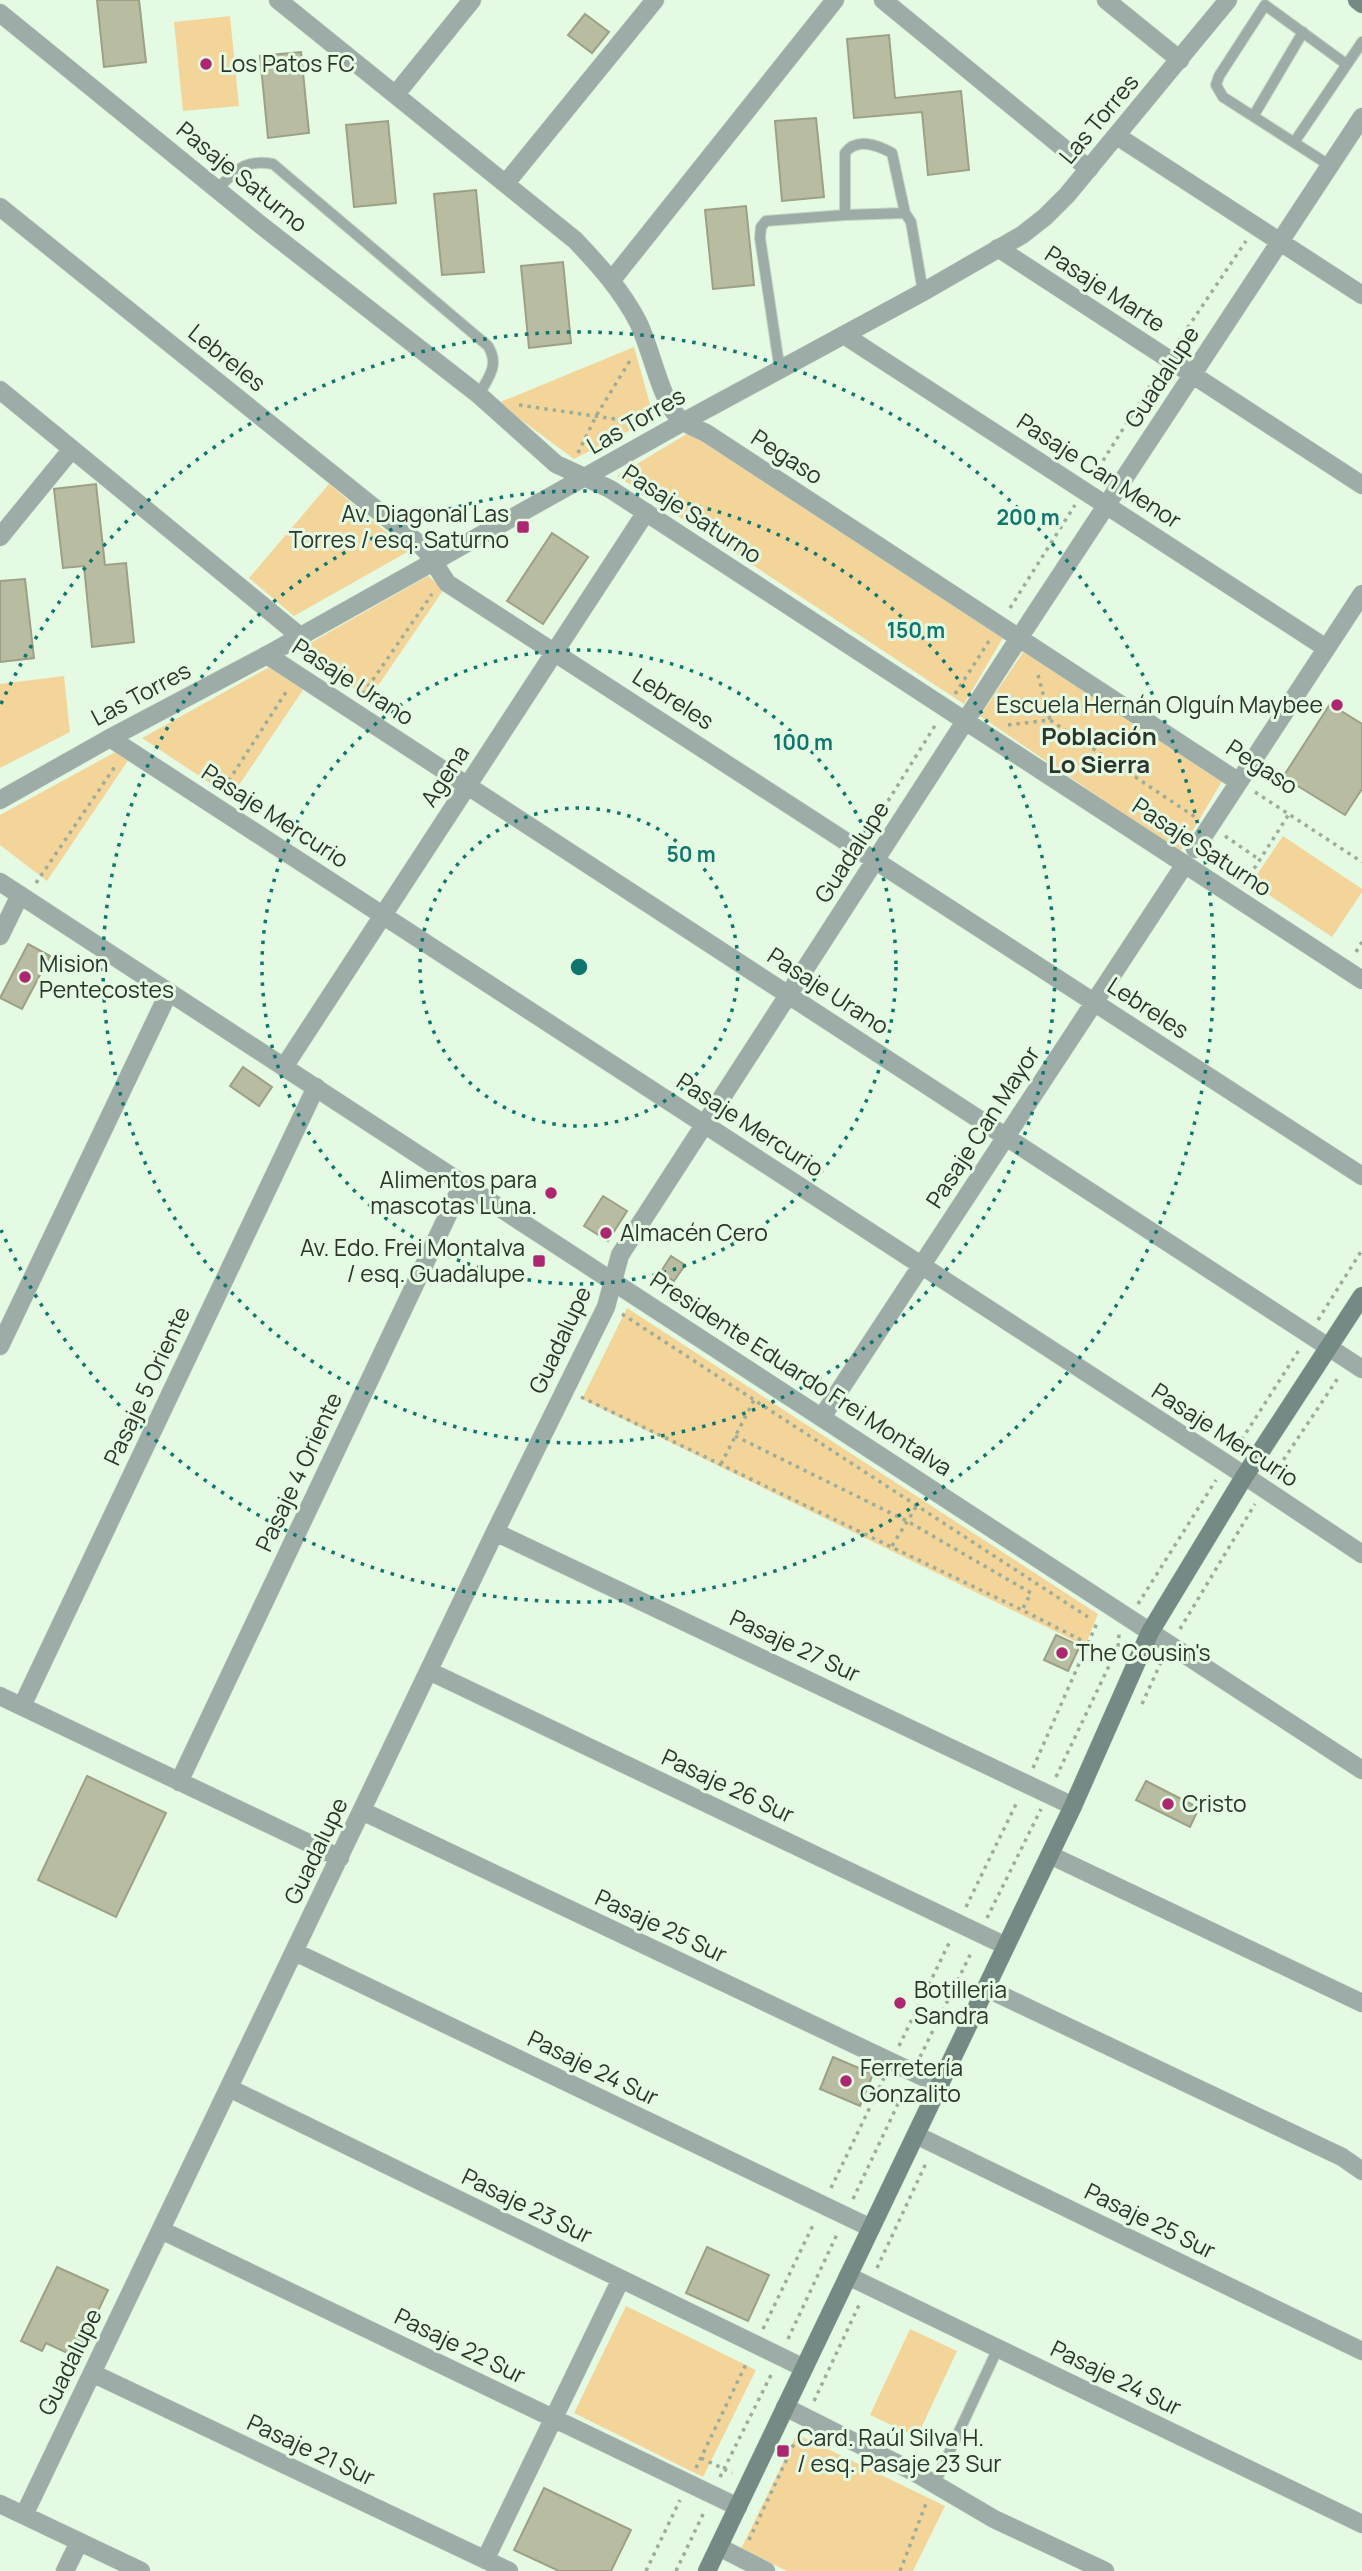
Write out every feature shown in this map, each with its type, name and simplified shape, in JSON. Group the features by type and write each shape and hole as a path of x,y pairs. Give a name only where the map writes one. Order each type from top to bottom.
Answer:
{"main road":[{"path":"1357,0 1362,4"},
{"path":"707,2571 1050,1855 1150,1632 1244,1477 1362,1296"}],"street":[{"path":"278,0 575,240 611,281 645,336 678,425"},
{"path":"396,94 472,0"},
{"path":"506,183 655,0"},
{"path":"611,281 835,0"},
{"path":"883,0 1089,169"},
{"path":"1106,0 1180,60"},
{"name":"Las Torres","path":"0,800 300,636 438,571 578,474 678,425 1022,235 1045,217 1089,169 1228,0"},
{"name":"Pasaje Saturno","path":"0,13 482,398 556,464 610,489 646,512 1362,980"},
{"name":"Guadalupe","path":"24,2515 495,1532 606,1307 620,1255 875,860 972,725 1026,643 1106,505 1362,117"},
{"path":"1117,136 1362,295"},
{"name":"Lebreles","path":"0,208 418,543 438,571 555,651 1362,1176"},
{"name":"Pasaje Marte","path":"998,248 1362,485"},
{"name":"Pasaje Can Menor","path":"845,335 1326,648"},
{"path":"0,390 300,636"},
{"name":"Pegaso","path":"678,425 706,433 1239,782"},
{"path":"0,537 72,449"},
{"name":"Agena","path":"285,1067 646,512"},
{"path":"1195,849 1362,594"},
{"name":"Pasaje Urano","path":"267,655 1356,1365"},
{"name":"Pasaje Mercurio","path":"110,738 1362,1554"},
{"name":"Pasaje Can Mayor","path":"822,1417 1185,864"},
{"name":"Presidente Eduardo Frei Montalva","path":"0,882 1362,1770"},
{"path":"0,936 23,897"},
{"path":"0,1346 169,992"},
{"name":"Pasaje 5 Oriente","path":"22,1706 316,1087"},
{"name":"Pasaje 4 Oriente","path":"179,1782 463,1182"},
{"name":"Pasaje 27 Sur","path":"495,1532 1073,1806"},
{"name":"Pasaje 26 Sur","path":"429,1671 1006,1946"},
{"path":"0,1696 340,1858"},
{"name":"Pasaje 25 Sur","path":"362,1811 940,2085"},
{"path":"1050,1855 1362,2003"},
{"name":"Pasaje 24 Sur","path":"295,1952 871,2228"},
{"path":"986,1988 1342,2157 1362,2171"},
{"name":"Pasaje 23 Sur","path":"229,2088 804,2368"},
{"name":"Pasaje 25 Sur","path":"916,2135 1362,2351"},
{"name":"Pasaje 22 Sur","path":"161,2230 738,2507"},
{"name":"Pasaje 24 Sur","path":"848,2276 1362,2524"},
{"path":"485,2560 621,2279"},
{"name":"Pasaje 21 Sur","path":"92,2373 509,2571"},
{"path":"785,2407 914,2472 994,2519 1104,2571"},
{"path":"0,2504 141,2571"},
{"path":"65,2571 79,2542"},
{"path":"719,2547 766,2571"}],"lane":[{"path":"1329,165 1223,97 1216,85 1219,76 1265,5 1346,64"},
{"path":"1254,115 1303,33"},
{"path":"1295,141 1362,42"},
{"path":"845,215 845,153 849,146 862,143 880,146 892,153 905,213 911,222 923,292"},
{"path":"218,189 243,165 258,161 273,164 488,346 493,354 495,367 482,398"},
{"path":"780,370 760,238 761,227 766,221 905,213"},
{"path":"934,2485 999,2348"}],"path":[{"path":"887,802 1167,358 1255,226"},
{"path":"578,474 596,415 645,336"},
{"path":"482,398 678,425"},
{"path":"351,710 438,571"},
{"path":"1026,643 1050,720"},
{"path":"213,805 298,675"},
{"path":"972,725 1050,720 1260,860"},
{"path":"23,897 127,748"},
{"name":"Pegaso","path":"1239,782 1362,862"},
{"path":"1235,897 1289,814"},
{"path":"676,2571 1118,1647 1119,1634 1362,1250"},
{"path":"622,1314 1097,1622 1026,1783 646,2571"},
{"path":"1157,1670 1264,1490 1356,1365"},
{"path":"565,1391 1022,1610 1089,1644 1111,1661"},
{"path":"721,1464 754,1400"},
{"path":"735,1436 907,1521 1031,1593"},
{"path":"892,1546 916,1507"},
{"path":"1022,1610 1035,1584"},
{"path":"900,2571 934,2485"}],"shaded area":[{"name":"Los Patos FC","path":"230,16 239,106 183,111 174,22"},
{"path":"634,347 654,418 574,459 498,403"},
{"path":"690,432 1004,636 964,704 617,476"},
{"path":"329,484 409,551 294,616 249,578"},
{"path":"428,576 444,589 369,699 298,650"},
{"path":"1024,651 1224,778 1180,852 980,716"},
{"path":"273,665 305,687 231,797 142,738"},
{"path":"64,676 70,732 0,768 0,684"},
{"path":"119,750 129,759 47,881 0,845 0,815"},
{"path":"1283,836 1362,889 1332,937 1251,883"},
{"path":"627,1308 1098,1614 1085,1646 582,1399"},
{"path":"626,2306 756,2370 703,2477 574,2413"},
{"path":"910,2329 957,2351 917,2437 870,2415"},
{"path":"797,2434 945,2506 913,2571 787,2571 741,2549"}],"building":[{"path":"97,0 139,0 146,62 104,67"},
{"path":"585,14 609,32 592,53 568,35"},
{"path":"889,35 895,98 961,91 969,170 928,175 922,112 854,118 847,39"},
{"path":"301,52 309,133 268,138 260,56"},
{"path":"816,118 824,197 782,201 775,121"},
{"path":"388,121 396,203 354,207 346,125"},
{"path":"476,190 484,272 442,275 434,194"},
{"path":"746,206 754,285 713,289 705,210"},
{"path":"563,262 571,343 529,348 521,266"},
{"path":"96,484 105,565 126,563 134,642 92,647 84,566 63,568 54,489"},
{"path":"552,533 588,557 543,624 507,601"},
{"path":"25,579 34,658 0,662 0,581"},
{"path":"1330,704 1362,724 1362,789 1345,815 1283,777"},
{"name":"Mision Pentecostes","path":"28,944 50,956 22,1009 0,998"},
{"path":"243,1067 272,1087 259,1106 230,1086"},
{"path":"603,1196 627,1211 608,1241 584,1226"},
{"path":"671,1256 685,1265 674,1281 660,1273"},
{"name":"The Cousin's","path":"1056,1635 1080,1646 1068,1671 1044,1660"},
{"path":"87,1776 166,1813 116,1917 38,1880"},
{"name":"Cristo","path":"1146,1781 1199,1808 1190,1827 1136,1800"},
{"name":"Ferretería Gonzalito","path":"833,2057 873,2074 860,2106 820,2089"},
{"path":"707,2247 769,2275 748,2321 686,2293"},
{"path":"57,2267 108,2290 76,2357 46,2343 42,2351 21,2341"},
{"path":"544,2488 631,2530 611,2571 559,2571 514,2550"}],"place":[{"name":"Los Patos FC","path":"206,64"},
{"name":"Av. Diagonal Las Torres / esq. Saturno","path":"523,527"},
{"name":"Escuela Hernán Olguín Maybee","path":"1337,705"},
{"name":"Mision Pentecostes","path":"25,977"},
{"name":"Alimentos para mascotas Luna.","path":"551,1193"},
{"name":"Almacén Cero","path":"606,1233"},
{"name":"Av. Edo. Frei Montalva / esq. Guadalupe","path":"539,1261"},
{"name":"The Cousin's","path":"1062,1653"},
{"name":"Cristo","path":"1168,1804"},
{"name":"Botilleria Sandra","path":"900,2003"},
{"name":"Ferretería Gonzalito","path":"846,2081"},
{"name":"Card. Raúl Silva H. / esq. Pasaje 23 Sur","path":"783,2451"}],"district":[{"name":"Población Lo Sierra","path":"1099,751"}]}
